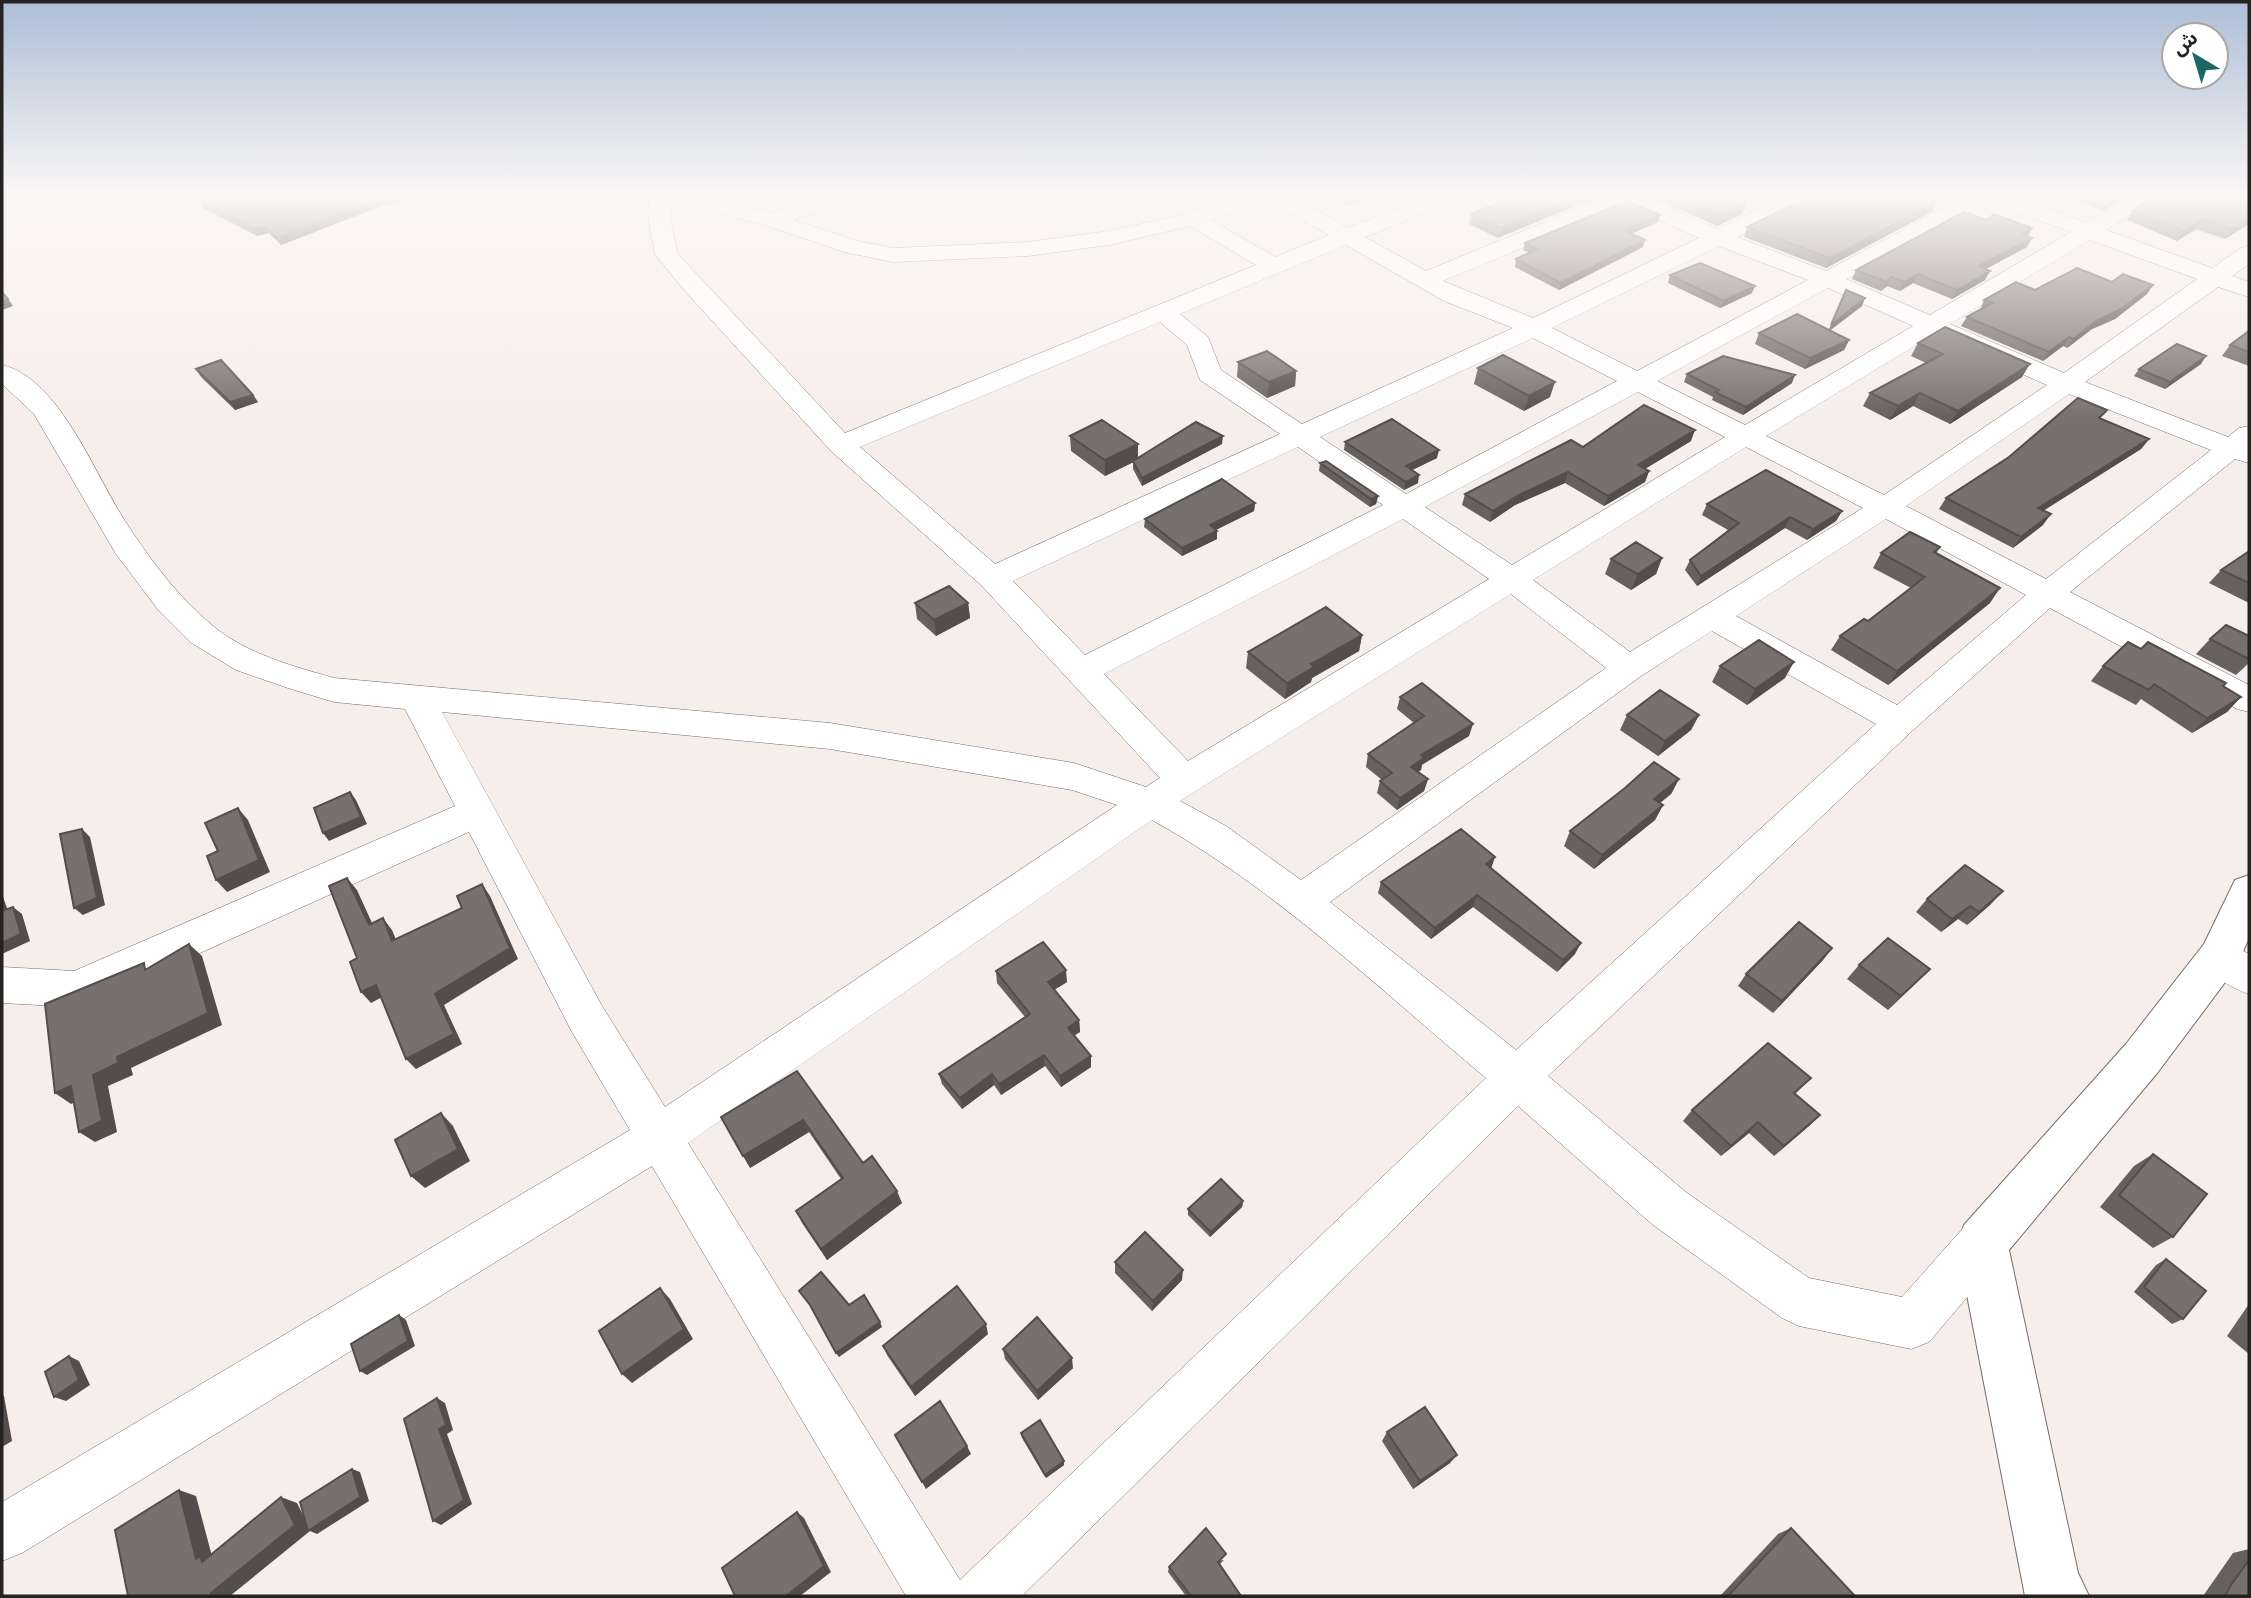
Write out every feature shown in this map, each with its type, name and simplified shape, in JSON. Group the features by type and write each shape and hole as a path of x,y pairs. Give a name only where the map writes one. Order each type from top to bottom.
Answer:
{"street":[{"path":"680,270 841,445 992,578 1186,782"},
{"path":"841,445 1165,314 1262,270"},
{"path":"1403,270 1452,296 1504,313 1746,436 2249,700"},
{"path":"1423,281 1450,270"},
{"path":"992,578 1304,436 1650,270"},
{"path":"1802,270 2066,384 2244,446"},
{"path":"1083,671 1405,506 1848,270"},
{"path":"2,1532 659,1137 1150,802 1746,436 2023,270"},
{"path":"2196,270 2249,290"},
{"path":"1301,901 1629,668 1885,507 2066,384 2224,270"},
{"path":"1165,314 1199,342 1209,374 1513,580 1629,668"},
{"path":"2,373 36,397 49,414 92,493 162,594 203,635 266,670 334,690 830,736 1074,777 1150,802 1213,836 1301,901 1517,1077 1670,1209 1799,1301 1911,1324 2143,1058 2234,966 2249,892"},
{"path":"982,1596 1517,1077 1900,722 2047,594 2244,446"},
{"path":"1710,617 1900,722"},
{"path":"417,698 587,1019 938,1596"},
{"path":"2,985 76,989 477,812"},
{"path":"1982,1243 2052,1590 2059,1596"}],"building":[{"path":"1536,270 1587,270 1561,283"},
{"path":"1684,270 1716,270 1755,286 1723,301 1670,275"},
{"path":"1856,270 1990,271 1957,290 1918,274 1904,282 1892,277 1886,282"},
{"path":"2074,270 2081,270 2112,282 2123,274 2153,285 2121,309 2098,320 2073,339 2069,337 2049,352 1967,317 1992,303 1984,300 2016,282 2035,290"},
{"path":"1846,290 1865,298 1831,325"},
{"path":"1797,314 1849,340 1810,358 1759,333"},
{"path":"1945,327 2030,364 1958,411 1920,393 1898,406 1870,393 1943,354 1918,343"},
{"path":"2249,331 2249,352 2230,345"},
{"path":"2177,344 2206,356 2170,382 2139,369"},
{"path":"1267,351 1296,371 1269,382 1238,362"},
{"path":"1503,355 1555,382 1529,396 1478,368"},
{"path":"1723,356 1795,375 1746,407 1687,374"},
{"path":"221,360 253,395 230,402 196,369"},
{"path":"2078,398 2107,410 2099,418 2149,439 2038,508 2051,514 2021,537 1946,498 2009,457"},
{"path":"1644,405 1695,430 1638,465 1649,471 1608,496 1568,472 1519,495 1493,511 1465,494 1571,440 1583,447"},
{"path":"1392,419 1439,450 1406,466 1419,475 1406,482 1345,442"},
{"path":"1102,420 1138,444 1105,460 1070,436"},
{"path":"1196,422 1223,436 1142,478 1133,461"},
{"path":"1326,461 1378,496 1371,499 1320,463"},
{"path":"1766,470 1842,511 1813,529 1790,517 1701,576 1690,560 1739,523 1707,504"},
{"path":"1222,479 1255,503 1210,525 1217,531 1182,548 1145,519"},
{"path":"1910,532 1940,547 1934,552 2000,588 1897,671 1840,636 1864,619 1868,621 1925,577 1881,553"},
{"path":"1636,542 1662,558 1638,574 1611,559"},
{"path":"2248,552 2249,583 2221,570"},
{"path":"949,586 968,603 934,620 915,603"},
{"path":"1326,607 1362,635 1311,664 1314,667 1287,683 1248,652"},
{"path":"2226,625 2249,636 2249,659 2210,639"},
{"path":"1759,640 1794,662 1755,689 1720,666"},
{"path":"2128,642 2141,649 2148,642 2226,683 2223,686 2241,697 2207,718 2154,684 2149,690 2103,666"},
{"path":"1422,683 1473,724 1421,755 1424,758 1411,767 1428,779 1400,798 1380,781 1392,773 1368,754 1424,716 1400,697"},
{"path":"1660,690 1699,715 1665,741 1627,715"},
{"path":"1654,762 1679,779 1654,799 1663,805 1602,855 1570,831 1625,788"},
{"path":"350,792 361,817 323,833 314,808"},
{"path":"238,808 259,860 216,880 207,856 218,851 205,823"},
{"path":"82,829 97,898 74,908 60,834"},
{"path":"1461,829 1495,857 1486,864 1581,943 1563,960 1477,895 1435,928 1381,882"},
{"path":"1965,865 2003,891 1979,912 1970,906 1952,919 1927,899"},
{"path":"347,878 369,925 383,918 392,941 462,908 457,896 482,884 510,948 435,994 454,1034 406,1059 376,985 361,992 350,962 357,958 329,886"},
{"path":"13,907 21,934 2,943 2,911"},
{"path":"1799,922 1832,948 1782,1001 1746,974"},
{"path":"1888,938 1930,969 1901,996 1859,965"},
{"path":"1043,942 1066,970 1048,982 1079,1020 1068,1028 1091,1056 1060,1076 1044,1055 999,1084 992,1074 960,1098 939,1074 1030,1014 996,971"},
{"path":"189,944 208,1013 117,1057 118,1063 93,1075 102,1121 79,1132 71,1086 55,1093 45,1004 144,963 145,970"},
{"path":"1768,1043 1811,1078 1794,1093 1820,1115 1784,1146 1758,1122 1731,1146 1692,1110"},
{"path":"797,1071 863,1163 872,1156 897,1191 821,1249 796,1211 843,1178 803,1120 743,1156 721,1117"},
{"path":"441,1113 458,1149 411,1176 395,1140"},
{"path":"2153,1154 2207,1194 2173,1237 2119,1195"},
{"path":"1221,1179 1243,1201 1211,1232 1188,1209"},
{"path":"1145,1232 1183,1270 1153,1301 1115,1262"},
{"path":"2166,1259 2206,1291 2183,1319 2144,1287"},
{"path":"821,1272 849,1305 864,1295 880,1322 836,1353 810,1305 799,1291"},
{"path":"957,1286 986,1324 911,1387 883,1346"},
{"path":"660,1288 684,1329 622,1374 599,1331"},
{"path":"399,1315 408,1341 360,1371 351,1344"},
{"path":"1037,1317 1072,1358 1037,1391 1003,1349"},
{"path":"69,1356 79,1380 54,1397 45,1372"},
{"path":"437,1398 446,1425 439,1429 464,1500 433,1521 404,1419"},
{"path":"940,1401 967,1446 922,1482 895,1435"},
{"path":"1425,1407 1457,1455 1420,1481 1387,1432"},
{"path":"1040,1420 1064,1461 1045,1475 1021,1433"},
{"path":"352,1469 360,1497 308,1531 300,1502"},
{"path":"179,1490 196,1559 200,1556 202,1562 281,1497 295,1525 211,1593 212,1596 128,1596 115,1530"},
{"path":"797,1512 824,1566 786,1596 735,1596 722,1568"},
{"path":"1206,1528 1226,1554 1218,1562 1241,1596 1191,1596 1169,1567"},
{"path":"1791,1528 1855,1596 1728,1596"},
{"path":"2249,1560 2249,1596 2225,1596 2231,1585"}]}
